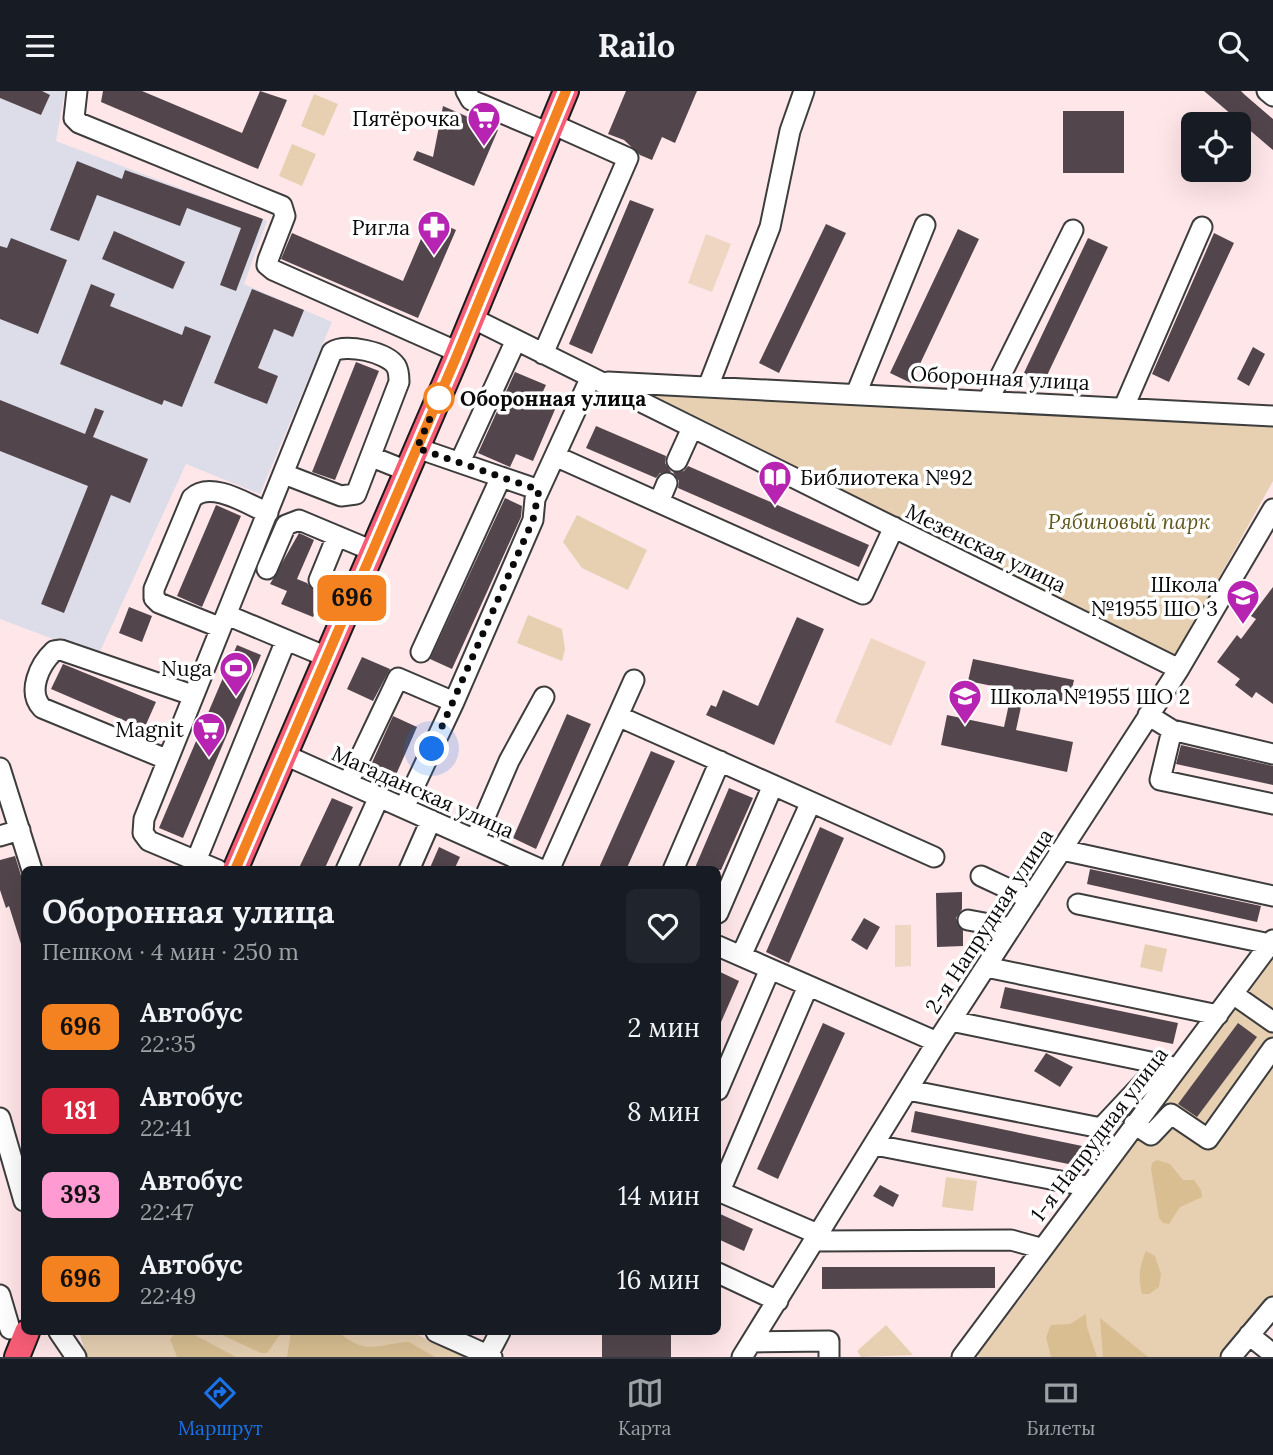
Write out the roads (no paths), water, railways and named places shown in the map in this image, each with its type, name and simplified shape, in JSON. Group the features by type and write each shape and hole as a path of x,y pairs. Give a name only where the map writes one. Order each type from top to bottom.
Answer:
{"main road":[{"path":"236,866 458,352 566,91"}],"street":[{"path":"77,91 74,118 79,123 282,206 285,216 267,265 273,270 458,352"},
{"path":"466,91 471,100 628,158 543,353"},
{"path":"708,387 770,227 790,131 804,91"},
{"path":"1267,91 1273,96"},
{"path":"856,394 925,225"},
{"path":"1124,407 1202,227"},
{"path":"989,399 1073,230"},
{"name":"Мезенская улица","path":"472,319 1179,669"},
{"path":"460,462 516,340"},
{"path":"208,866 149,841 143,833 144,819 332,352 345,346 390,361 399,374 361,486 351,496 284,474"},
{"path":"404,808 454,702 533,520 539,490 595,379"},
{"name":"Оборонная улица","path":"595,379 1273,416"},
{"path":"677,461 692,428"},
{"path":"417,448 539,490"},
{"path":"555,456 863,594 894,527"},
{"path":"372,457 407,471"},
{"path":"421,652 501,477"},
{"path":"659,502 667,484"},
{"path":"268,513 212,490 199,491 188,509 154,589 154,598 159,603 286,640 327,657"},
{"name":"2-я Напрудная улица","path":"757,1350 778,1301 937,1042 1179,669 1273,509"},
{"path":"267,569 286,525 291,521 299,520 373,551"},
{"path":"319,580 337,536"},
{"path":"196,861 200,823 286,640"},
{"path":"166,759 42,708 34,695 34,686 48,656 61,650 192,695"},
{"path":"348,783 398,678 454,702"},
{"path":"551,866 634,680"},
{"path":"475,840 509,761 544,697"},
{"path":"1148,715 1172,730 1273,754"},
{"path":"620,716 934,857"},
{"path":"1172,730 1160,780 1273,804"},
{"name":"Магаданская улица","path":"285,755 475,840 509,863"},
{"path":"675,866 720,761"},
{"path":"0,768 31,866"},
{"path":"721,906 773,785"},
{"path":"348,866 379,797"},
{"path":"741,956 811,802"},
{"path":"412,866 431,820"},
{"path":"0,836 20,830"},
{"path":"1062,850 1273,896"},
{"path":"981,876 1030,899"},
{"path":"1078,904 1272,942"},
{"path":"968,920 1011,928"},
{"name":"1-я Напрудная улица","path":"962,1357 1134,1124 1169,1065 1218,1015 1272,942"},
{"path":"721,947 937,1042"},
{"path":"986,967 1218,1015"},
{"path":"721,1083 770,969"},
{"path":"721,1186 808,986"},
{"path":"1233,994 1273,1022"},
{"path":"951,1021 1169,1065"},
{"path":"1134,1124 1150,1135 1171,1114 1208,1139 1273,1048"},
{"path":"908,1090 1101,1128 1169,1065"},
{"path":"0,1118 21,1175 0,1187"},
{"path":"875,1145 1086,1187"},
{"path":"721,1192 818,1238 1011,1240 1040,1248"},
{"path":"721,1274 778,1301"},
{"path":"0,1295 16,1337"},
{"path":"1231,1357 1273,1307"},
{"path":"61,1335 76,1357"},
{"path":"443,1335 490,1356 499,1335"},
{"path":"1249,1335 1273,1354"},
{"path":"757,1350 829,1341 829,1357"}],"place":[{"name":"Пятёрочка","path":"484,148"},
{"name":"Ригла","path":"434,257"},
{"name":"Оборонная улица","path":"439,398"},
{"name":"Библиотека №92","path":"775,507"},
{"name":"Школа №1955 ШО 3","path":"1243,626"},
{"name":"Nuga","path":"236,698"},
{"name":"Школа №1955 ШО 2","path":"965,726"},
{"name":"Magnit","path":"209,759"}],"park label":[{"name":"Рябиновый парк","path":"1129,521"}]}
